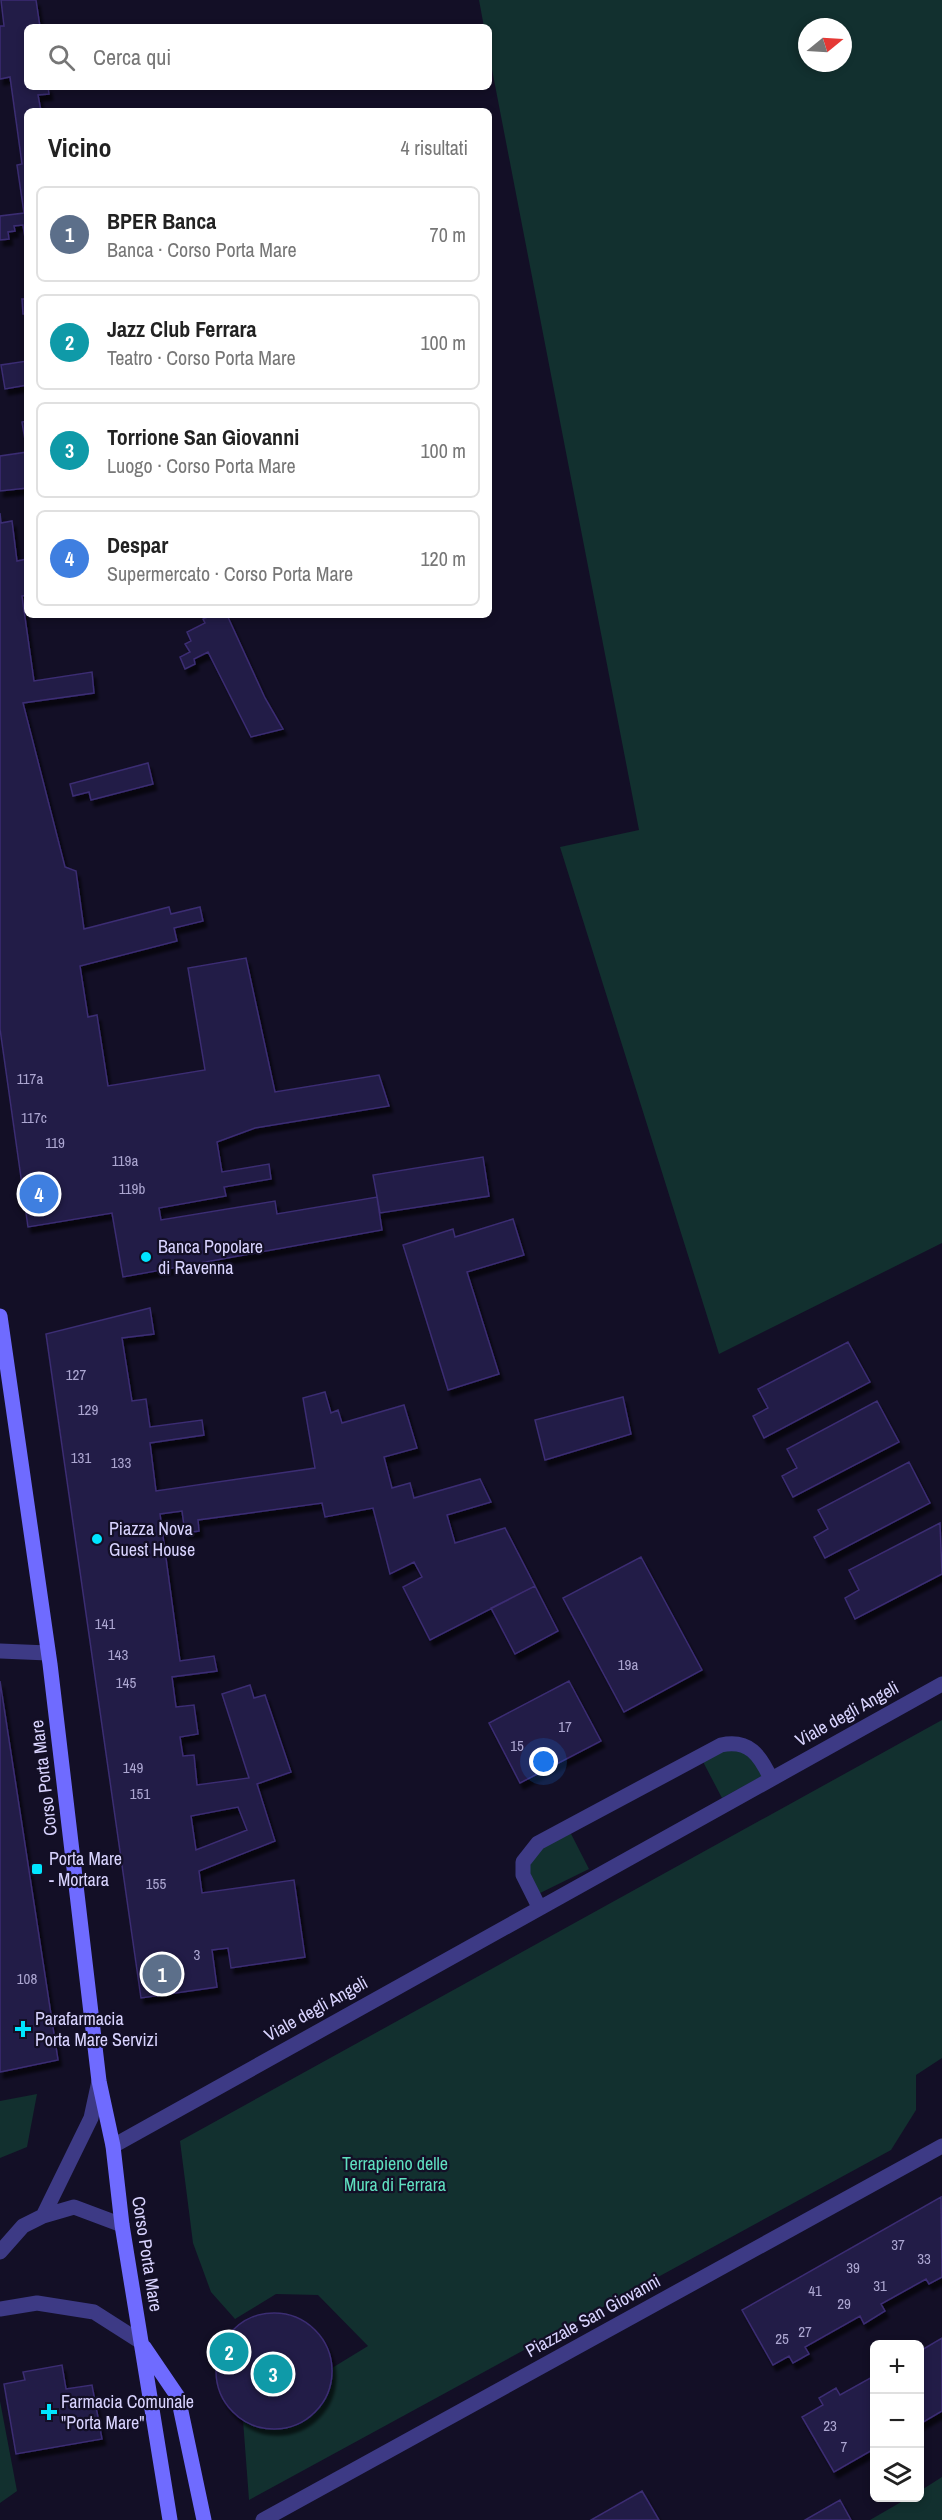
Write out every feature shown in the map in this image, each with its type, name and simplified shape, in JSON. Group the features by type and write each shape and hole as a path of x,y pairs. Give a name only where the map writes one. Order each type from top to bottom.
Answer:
{"street":[{"name":"Corso Porta Mare","path":"0,1316 48,1653 99,2081 113,2146 122,2225 170,2520"},
{"path":"0,1651 48,1653"},
{"name":"Viale degli Angeli","path":"113,2146 942,1684"},
{"path":"540,1907 523,1875 524,1862 538,1843 567,1826 721,1745 732,1743 747,1745 758,1755 771,1779"},
{"path":"43,2216 91,2118 99,2081"},
{"name":"Piazzale San Giovanni","path":"263,2520 942,2146"},
{"path":"0,2252 23,2226 43,2216 74,2206 122,2225"},
{"path":"0,2309 37,2303 94,2312 141,2342"},
{"name":"Corso Porta Mare","path":"141,2342 178,2397 204,2520"}],"green space":[{"path":"479,0 942,0 942,1243 719,1354 560,847 639,830 492,70 492,24 483,24"},
{"name":"Terrapieno delle Mura di Ferrara","path":"942,1720 942,2058 916,2075 916,2110 891,2150 249,2500 243,2420 260,2426 276,2428 303,2421 322,2401 329,2386 332,2368 368,2346 318,2295 276,2294 235,2319 211,2292 193,2243 180,2141"},
{"path":"732,1743 768,1773 722,1798 700,1756"},
{"path":"567,1826 589,1869 534,1896 523,1862"},
{"path":"37,2094 27,2147 0,2158 0,2101"},
{"path":"0,2401 17,2491 0,2503"},
{"path":"942,2477 942,2520 870,2520 901,2502 924,2502 924,2488"}],"building":[{"path":"1,0 36,0 40,24 24,24 24,90 48,90 49,94 38,95 40,108 24,108 24,213 17,165 22,164 10,77 0,79 0,26 4,26"},
{"path":"24,213 24,232 23,225 14,226 15,231 8,232 9,239 0,240 0,216"},
{"path":"24,361 24,386 5,389 1,365"},
{"path":"24,452 24,488 0,491 0,456"},
{"path":"0,513 1,523 12,521 17,561 24,560 24,596 22,596 34,681 92,672 94,693 23,703 65,867 76,871 84,929 169,907 171,914 200,907 203,921 174,928 177,941 80,966 88,1017 97,1015 108,1086 205,1070 188,968 246,958 275,1092 379,1075 389,1106 255,1128 217,1142 222,1172 269,1164 271,1179 224,1187 226,1196 159,1208 161,1220 275,1201 277,1214 377,1197 382,1230 123,1277 112,1213 28,1227 0,1029"},
{"path":"228,618 265,698 283,729 251,737 208,652 194,659 195,664 185,669 180,657 190,652 185,644 191,641 187,632 205,623 203,619"},
{"path":"148,763 153,784 91,800 89,792 73,796 70,784"},
{"path":"483,1157 489,1196 380,1213 373,1175"},
{"path":"513,1219 524,1255 467,1272 499,1374 448,1390 403,1245 453,1229 455,1237"},
{"path":"150,1308 154,1334 122,1338 132,1401 146,1399 150,1427 202,1420 204,1435 150,1443 156,1491 315,1468 303,1398 325,1392 331,1413 338,1410 342,1423 404,1405 417,1448 384,1457 392,1488 410,1483 414,1498 480,1479 491,1502 447,1515 455,1543 505,1528 535,1586 430,1640 403,1587 422,1577 414,1562 390,1574 373,1508 325,1517 322,1503 198,1520 199,1531 185,1533 182,1511 160,1514 180,1661 214,1656 217,1671 172,1677 176,1707 194,1705 198,1734 180,1737 183,1756 194,1755 197,1785 249,1778 222,1694 250,1685 254,1698 265,1695 291,1772 257,1784 275,1841 199,1871 202,1893 294,1880 305,1957 231,1968 228,1948 212,1950 217,1987 141,1998 46,1334","holes":["238,1807 247,1830 196,1850 191,1816"]},
{"path":"848,1342 870,1382 764,1438 753,1416 768,1408 758,1389"},
{"path":"623,1397 631,1434 545,1460 535,1420"},
{"path":"877,1401 899,1442 793,1497 782,1476 797,1468 787,1449"},
{"path":"909,1462 930,1503 825,1558 814,1537 828,1529 818,1510"},
{"path":"940,1523 942,1574 855,1619 845,1598 859,1590 849,1570"},
{"path":"641,1557 702,1670 624,1712 563,1598"},
{"path":"535,1586 558,1631 515,1654 491,1608"},
{"path":"0,1681 58,2060 0,2072"},
{"path":"569,1681 601,1741 520,1783 489,1723"},
{"path":"941,2197 942,2277 929,2284 926,2279 881,2304 885,2311 864,2324 860,2316 805,2347 809,2354 793,2363 789,2356 773,2365 742,2310"},
{"path":"274,2313 296,2317 315,2330 328,2349 332,2371 328,2393 315,2412 296,2425 274,2429 252,2425 233,2412 220,2393 216,2371 220,2349 233,2330 252,2317"},
{"path":"942,2338 942,2411 924,2422 924,2394 924,2349"},
{"path":"62,2365 66,2389 92,2385 102,2439 16,2454 4,2384 25,2380 23,2372"},
{"path":"870,2378 870,2451 834,2472 802,2417 823,2405 819,2398 836,2388 840,2395"},
{"path":"642,2491 659,2520 591,2520"},
{"path":"840,2500 851,2520 805,2520"}],"place":[{"name":"Despar","path":"39,1194"},
{"name":"Banca Popolare di Ravenna","path":"146,1257"},
{"name":"Piazza Nova Guest House","path":"97,1539"},
{"name":"Porta Mare - Mortara","path":"37,1869"},
{"name":"BPER Banca","path":"162,1974"},
{"name":"Parafarmacia Porta Mare Servizi","path":"23,2029"},
{"name":"Jazz Club Ferrara","path":"229,2352"},
{"name":"Torrione San Giovanni","path":"273,2374"},
{"name":"Farmacia Comunale \"Porta Mare\"","path":"49,2412"}]}
